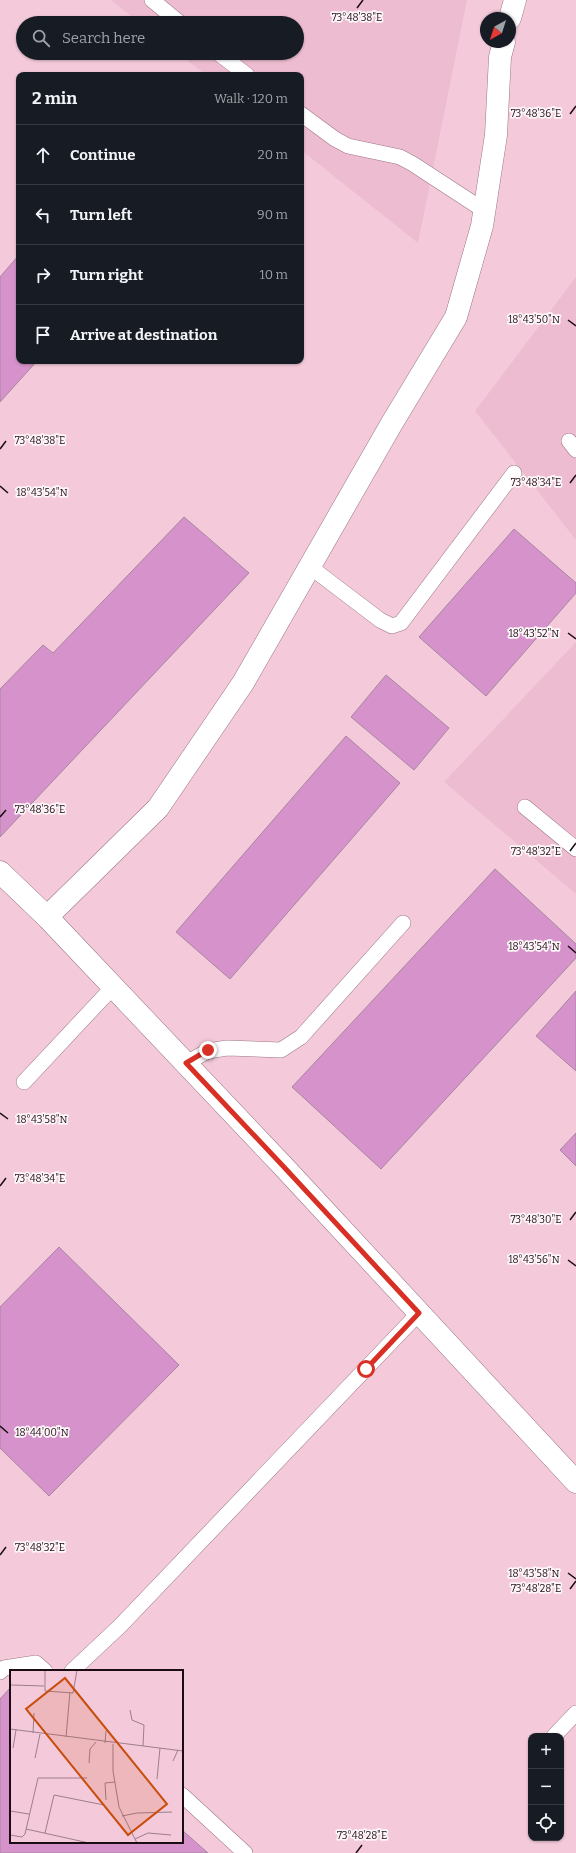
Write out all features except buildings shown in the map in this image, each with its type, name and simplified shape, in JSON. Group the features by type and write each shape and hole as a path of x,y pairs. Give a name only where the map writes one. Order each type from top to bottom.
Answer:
{"street":[{"path":"511,12 514,0"},
{"path":"47,917 158,808 243,683 392,423 456,317 485,211 496,134 500,57 502,48"},
{"path":"0,872 47,917 186,1063 576,1482"}],"lane":[{"path":"152,0 171,16"},
{"path":"227,60 243,72"},
{"path":"304,116 335,139 348,146 400,157 414,164 485,211"},
{"path":"309,566 380,620 392,626 401,623 514,473"},
{"path":"525,807 576,849"},
{"path":"186,1063 208,1050 227,1048 281,1050 292,1045 301,1037 403,923"},
{"path":"24,1082 114,987"},
{"path":"73,1670 120,1626 419,1313"},
{"path":"0,1672 4,1668 36,1663 44,1670"},
{"path":"557,1733 576,1713"},
{"path":"183,1796 245,1853"}],"shaded area":[{"path":"111,0 467,0 418,243 304,152 304,72 202,72 187,60 304,60 304,16 131,16"},
{"path":"576,277 576,540 475,411"},
{"path":"576,642 576,894 444,782"}],"route":[{"path":"208,1050 186,1063 419,1313 366,1369"}]}
